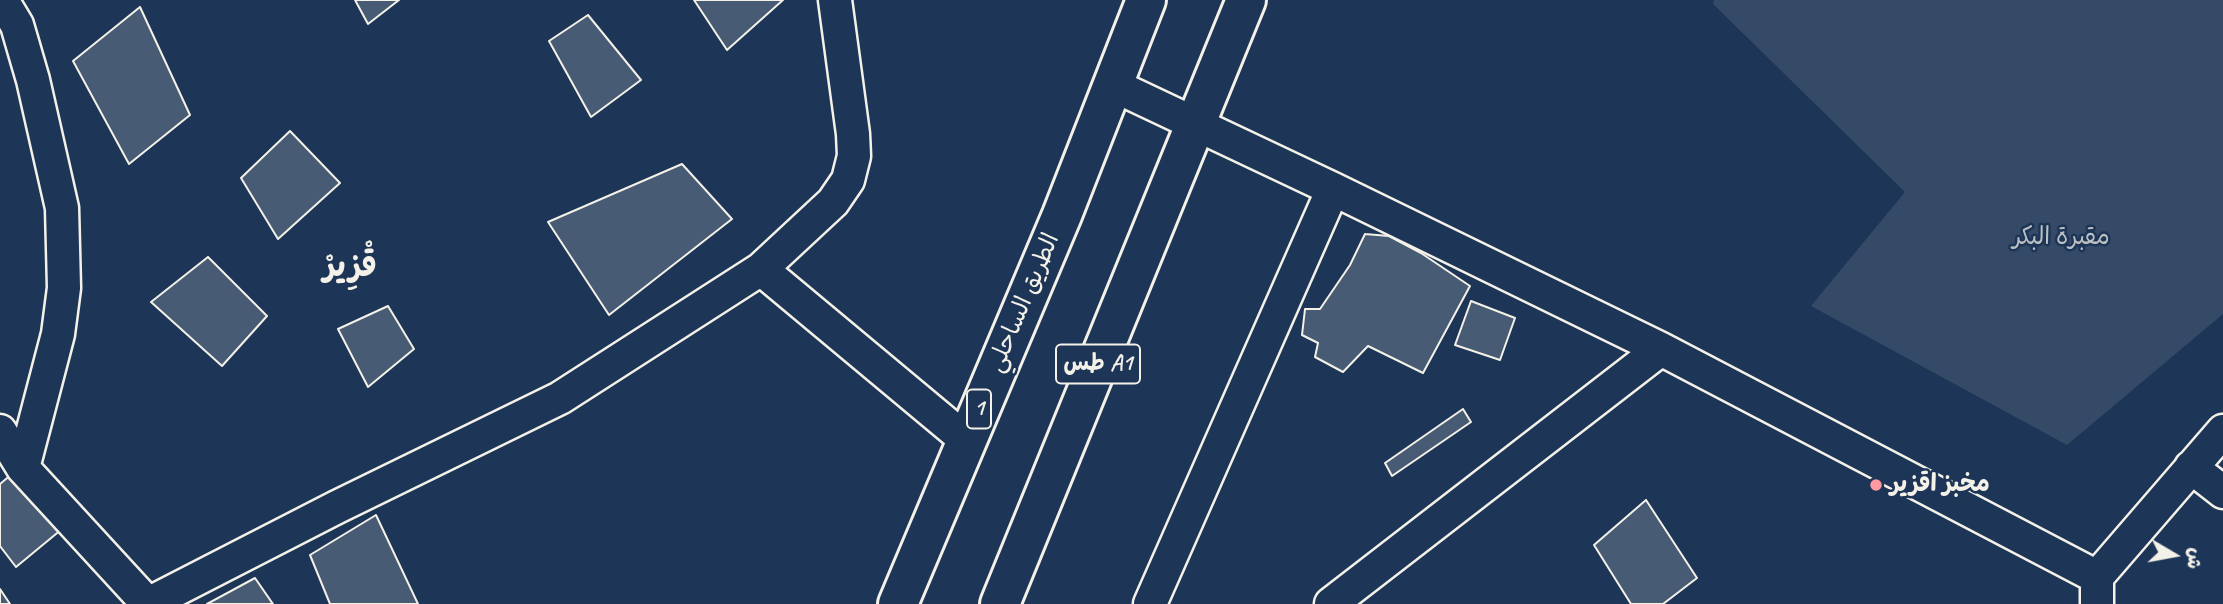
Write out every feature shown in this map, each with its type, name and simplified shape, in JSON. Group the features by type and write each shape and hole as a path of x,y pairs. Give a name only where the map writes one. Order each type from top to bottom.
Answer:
{"highway":[{"name":"الطريق الساحلي","path":"898,604 1062,215 1146,0"},
{"name":"طس A1","path":"1000,604 1246,0"}],"street":[{"path":"2,0 17,25 30,69 62,208 64,288 58,334 23,468"},
{"path":"0,431 23,468 148,604 337,507 560,398 761,269 833,202 848,180 854,156 835,0"},
{"path":"1113,85 1661,349 2097,590 2191,467 2223,431"},
{"path":"1150,604 1333,189"},
{"path":"761,269 966,440"},
{"path":"1331,604 1661,349"},
{"path":"2191,467 2223,492"}],"green space":[{"name":"مقبرة البكر","path":"1714,0 2223,0 2223,314 2067,445 1811,306 1905,192 1713,4"}],"building":[{"path":"355,0 399,0 368,24"},
{"path":"694,0 783,0 727,50"},
{"path":"140,7 190,115 129,164 73,61"},
{"path":"588,15 641,80 591,117 549,41"},
{"path":"290,131 340,183 278,239 241,178"},
{"path":"682,164 732,219 609,315 548,222"},
{"path":"1365,234 1389,236 1421,253 1470,286 1423,373 1368,346 1343,372 1315,357 1318,343 1302,335 1305,309 1320,309 1350,265"},
{"path":"208,257 267,316 222,366 151,302"},
{"path":"1471,301 1515,318 1500,360 1455,345"},
{"path":"388,306 414,349 368,387 338,329"},
{"path":"1463,409 1471,422 1392,476 1385,463"},
{"path":"13,473 62,529 16,567 0,546 0,484"},
{"path":"1646,500 1697,578 1663,604 1631,604 1594,545"},
{"path":"376,515 418,604 330,604 310,555"},
{"path":"255,578 273,604 207,604"},
{"path":"0,589 10,604 0,604"}],"place":[{"name":"مخبز اقزير","path":"1876,485"}],"district":[{"name":"قْزِيرْ","path":"350,268"}]}
